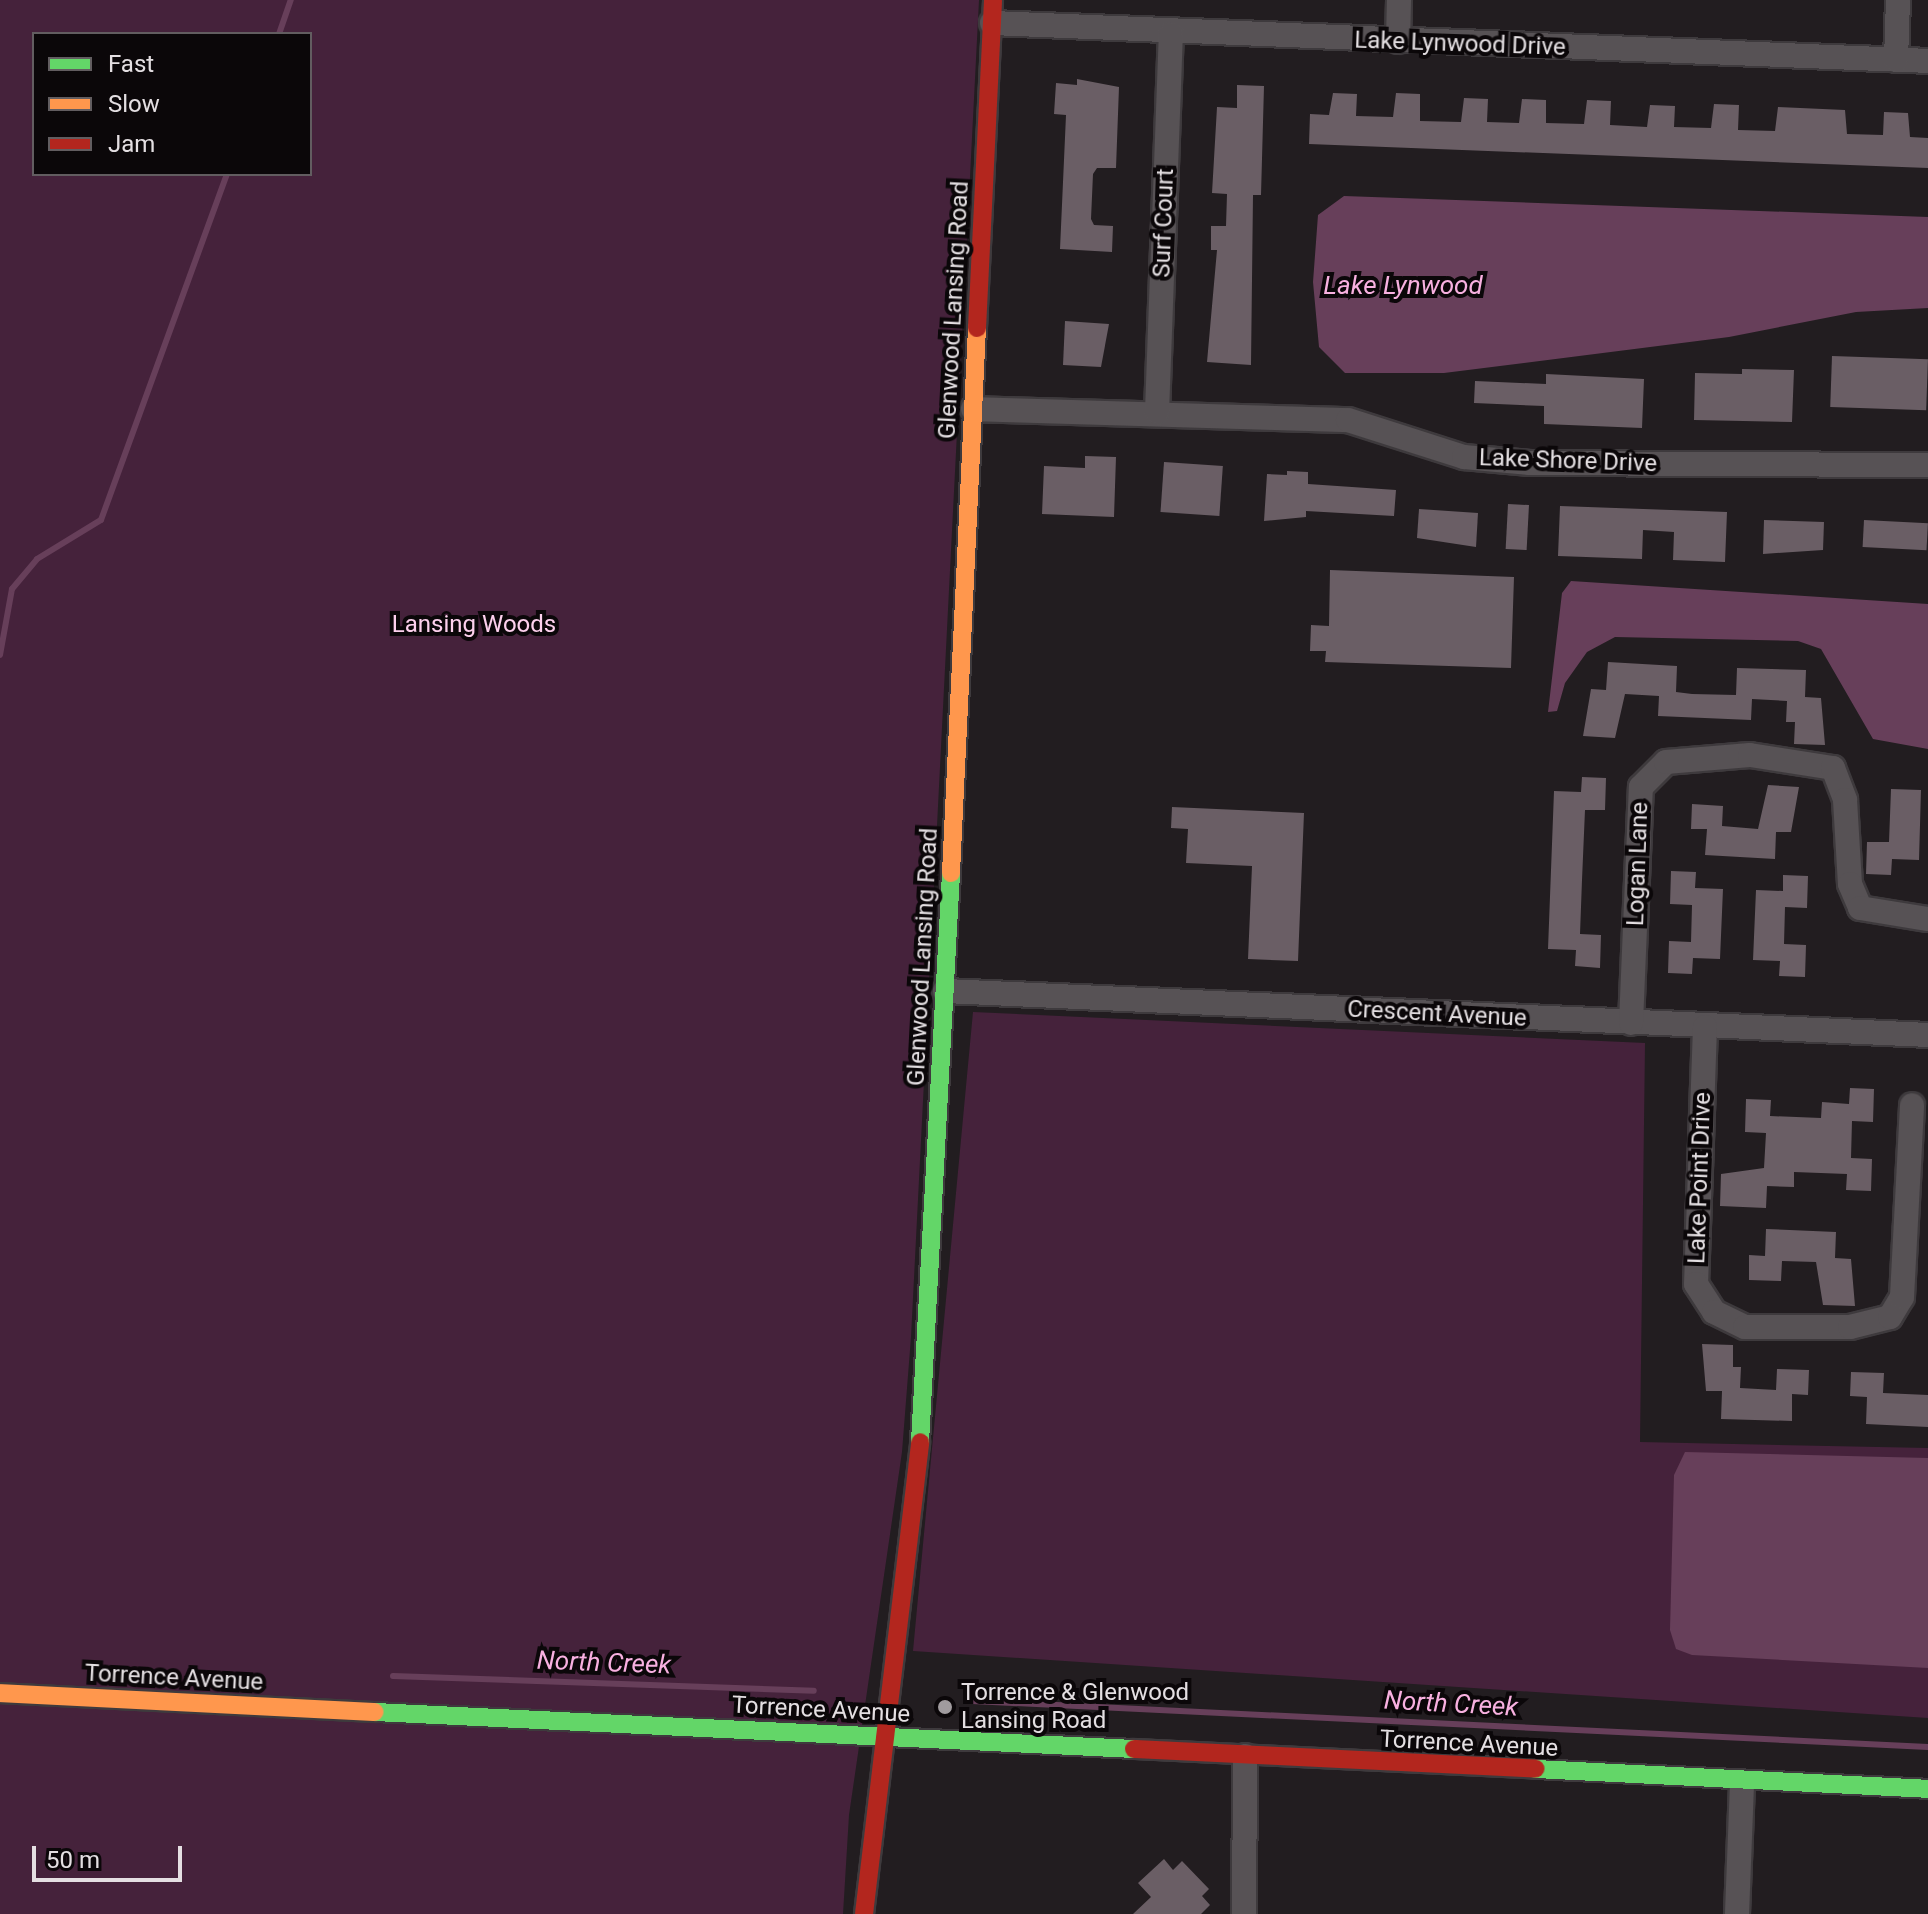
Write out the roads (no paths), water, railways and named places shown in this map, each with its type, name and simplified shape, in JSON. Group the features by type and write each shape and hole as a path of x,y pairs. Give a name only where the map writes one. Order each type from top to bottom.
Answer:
{"main road":[{"name":"Glenwood Lansing Road","path":"864,1914 925,1400 992,12"},
{"name":"Torrence Avenue","path":"0,1693 1742,1783 1928,1789"}],"street":[{"path":"1398,41 1399,0"},
{"path":"1896,60 1898,0"},
{"name":"Lake Lynwood Drive","path":"992,12 1171,34 1928,61"},
{"name":"Surf Court","path":"1157,412 1171,34"},
{"name":"Lake Shore Drive","path":"973,409 1348,420 1464,457 1530,463 1928,465"},
{"name":"Logan Lane","path":"1631,1023 1641,787 1666,762 1750,755 1833,768 1845,800 1850,884 1860,908 1928,919"},
{"name":"Crescent Avenue","path":"945,991 1928,1035"},
{"name":"Lake Point Drive","path":"1705,1027 1696,1284 1714,1312 1745,1327 1850,1327 1890,1317 1902,1297 1919,1153 1912,1105"},
{"path":"1244,1914 1245,1756"},
{"path":"1737,1914 1742,1783"}],"water":[{"name":"Lake Lynwood","path":"1344,196 1928,217 1928,308 1856,312 1729,337 1444,373 1345,373 1319,347 1313,282 1318,215"},
{"path":"1571,581 1928,604 1928,749 1873,739 1821,649 1798,641 1615,637 1587,652 1565,683 1557,711 1548,712 1562,593"},
{"path":"1685,1452 1928,1458 1928,1668 1692,1655 1676,1649 1670,1630 1674,1475"}],"waterway":[{"path":"280,32 291,0"},
{"path":"0,655 12,589 37,559 101,520 226,176"},
{"name":"North Creek","path":"393,1676 814,1691"},
{"name":"North Creek","path":"972,1701 1928,1747"}],"place":[{"name":"Torrence & Glenwood Lansing Road","path":"945,1707"}],"park label":[{"name":"Lansing Woods","path":"474,625"}]}
